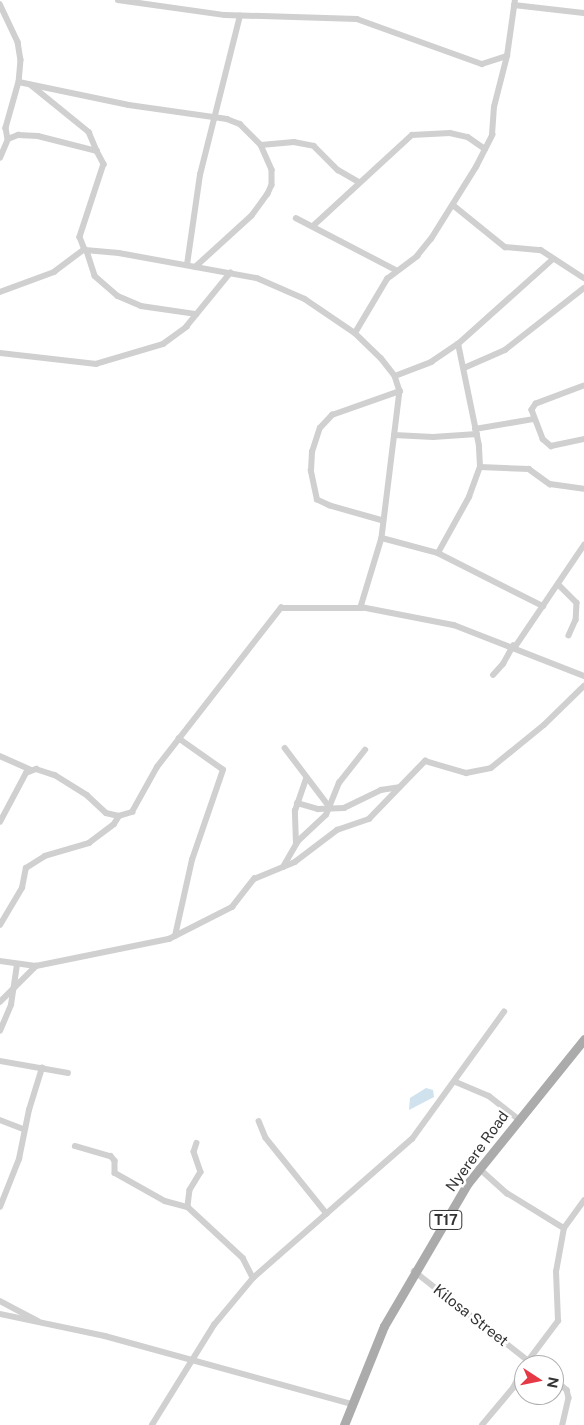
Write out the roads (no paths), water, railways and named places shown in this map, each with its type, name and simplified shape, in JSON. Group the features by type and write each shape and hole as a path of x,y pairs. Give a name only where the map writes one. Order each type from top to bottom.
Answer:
{"main road":[{"name":"Nyerere Road","path":"344,1425 384,1326 414,1271 478,1168 584,1038"}],"street":[{"path":"118,0 240,16 357,19 473,63 490,62 507,56"},
{"path":"354,333 377,292 396,270 424,248 453,205 492,135 494,107 507,56 514,3 584,14"},
{"path":"0,4 18,42 21,60 19,82 6,128 8,139 0,158"},
{"path":"186,265 194,207 214,116 240,16"},
{"path":"19,82 130,105 214,116 240,124 261,145 272,170 272,185 268,194 252,216 196,267"},
{"path":"30,83 89,132 104,164 80,237 95,276 118,296 141,306 196,314"},
{"path":"313,226 359,182 417,133 462,136 485,149"},
{"path":"8,139 18,135 38,136 97,151"},
{"path":"261,145 294,142 314,146 338,170 359,182"},
{"path":"453,205 501,245 509,248 536,248 552,260 584,278"},
{"path":"296,218 396,270"},
{"path":"0,292 54,272 85,250 119,253 257,278 305,299 354,333 395,376 400,391 382,538 362,608"},
{"path":"395,376 431,362 458,344 552,260"},
{"path":"0,353 99,364 163,344 175,338 230,273"},
{"path":"464,368 505,350 584,288"},
{"path":"438,553 469,497 480,467 476,431 458,344"},
{"path":"584,386 536,404 532,410 543,440 551,446 584,439"},
{"path":"383,521 330,506 317,500 312,471 312,452 320,428 332,415 400,391"},
{"path":"394,435 433,438 534,419"},
{"path":"480,467 529,469 540,480 550,484 584,489"},
{"path":"382,538 438,553 543,606"},
{"path":"493,675 559,585 584,545"},
{"path":"559,585 576,603 576,620 569,636"},
{"path":"0,756 31,770 55,776 87,796 102,811 119,816 132,812 150,777 281,608 362,608 422,617 514,647 584,676"},
{"path":"0,961 36,966 130,949 175,936 232,907 254,879 295,862 337,830 370,819 425,761 466,773 491,768 544,725 584,686"},
{"path":"175,936 192,860 223,770 179,739"},
{"path":"285,748 297,760 306,779 328,808"},
{"path":"283,867 296,844 323,818 340,784 364,750"},
{"path":"0,822 26,773 31,770"},
{"path":"296,844 297,803 306,779"},
{"path":"297,803 328,808 350,808 377,792 399,787"},
{"path":"0,924 22,888 26,868 45,856 89,843 114,824 119,816"},
{"path":"0,1031 9,1016 15,990 17,964"},
{"path":"0,1002 15,990 36,966"},
{"path":"152,1425 191,1359 214,1325 253,1278 412,1139 456,1082 504,1012"},
{"path":"0,1061 68,1073"},
{"path":"0,1207 19,1159 24,1129 42,1068"},
{"path":"456,1082 489,1096 517,1118"},
{"path":"0,1120 24,1129"},
{"path":"259,1121 266,1138 327,1214"},
{"path":"188,1207 188,1196 201,1172 194,1152 197,1143"},
{"path":"75,1146 111,1156 115,1161 115,1173 165,1201 188,1207 243,1258 253,1278"},
{"path":"478,1168 507,1193 564,1228"},
{"path":"532,1355 558,1321 560,1308 556,1272 564,1228 584,1200"},
{"name":"Kilosa Street","path":"414,1271 514,1355"},
{"path":"0,1301 42,1324"},
{"path":"0,1314 106,1336 352,1404"},
{"path":"482,1425 514,1386"},
{"path":"563,1425 569,1398 564,1387"}],"water":[{"path":"426,1088 433,1090 434,1097 409,1110 410,1098"}]}
